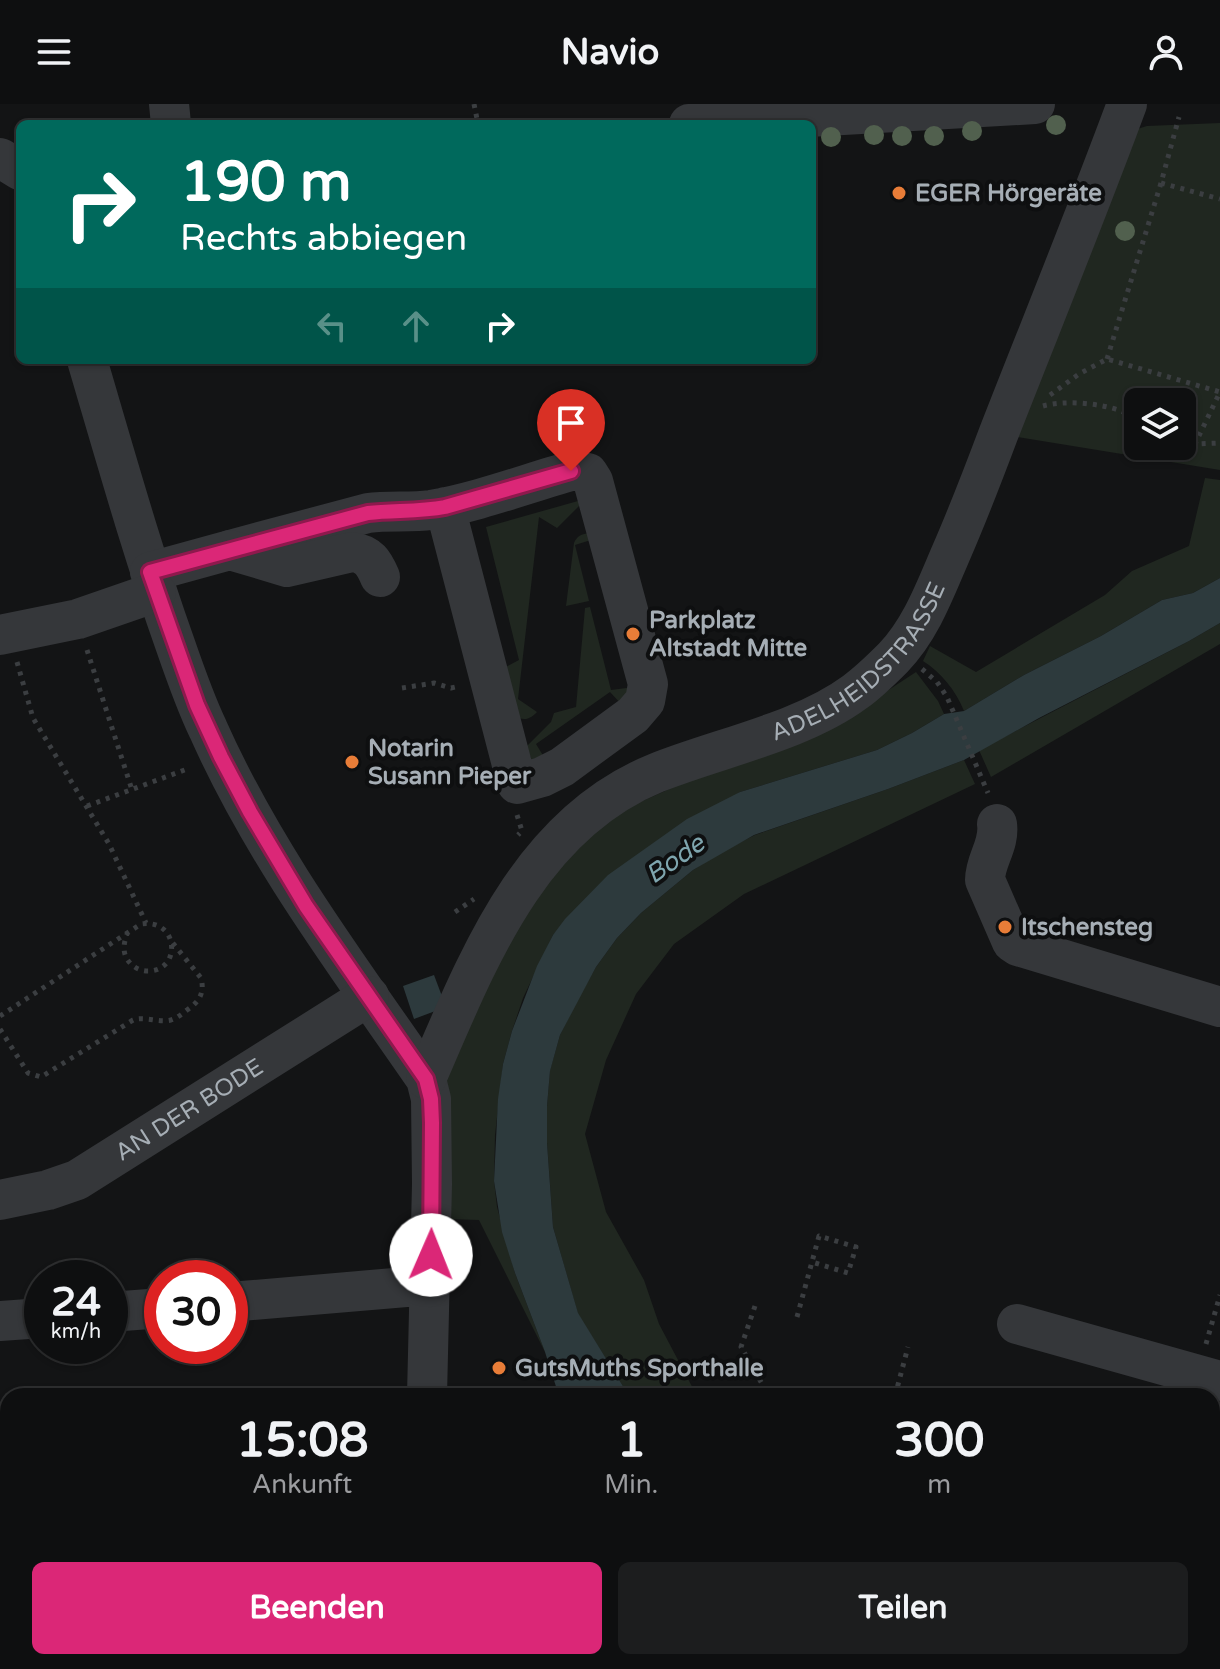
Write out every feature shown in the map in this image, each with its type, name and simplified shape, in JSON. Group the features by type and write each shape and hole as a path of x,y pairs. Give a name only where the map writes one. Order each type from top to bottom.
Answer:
{"street":[{"path":"758,120 1035,104"},
{"name":"ADELHEIDSTRASSE","path":"426,1079 471,975 502,914 532,872 566,833 607,799 654,774 774,732 836,704 857,691 900,651 913,634 972,504 1127,104"},
{"path":"88,364 153,582 197,705 221,757 291,883 426,1079 432,1123 427,1388"},
{"path":"4,634 78,619 153,582 230,550 368,513 426,511 571,471 581,471 590,475 648,684 645,701 633,715 562,767 542,777 517,784 445,507"},
{"path":"230,550 287,567 357,552 371,559 380,577"},
{"path":"997,824 997,839 985,880 1012,942 1220,1007"},
{"name":"AN DER BODE","path":"0,1200 77,1180 369,996"},
{"path":"248,1300 430,1287"},
{"path":"0,1321 24,1319"},
{"path":"1017,1324 1220,1381"}],"path":[{"path":"1107,359 1179,117"},
{"path":"1161,183 1220,199"},
{"path":"1042,401 1079,374 1107,359 1220,392 1196,442"},
{"path":"1000,432 1029,410 1055,403 1091,404 1124,412"},
{"path":"1196,444 1220,443"},
{"path":"78,619 132,790"},
{"path":"4,634 33,718 109,844 146,923"},
{"path":"402,688 434,683 451,688 490,678"},
{"path":"947,697 985,784"},
{"path":"86,806 221,757"},
{"path":"513,842 522,831 511,794 517,784"},
{"path":"455,912 472,901 480,890"},
{"path":"0,1016 135,927 146,923 156,924 169,934 203,983 196,1004 175,1019 133,1020 41,1077 28,1073 0,1029"},
{"path":"127,934 124,952 133,966 140,970 149,971 164,965 170,958 172,942"},
{"path":"797,1317 819,1236 856,1247 848,1273 812,1262"},
{"path":"755,1306 741,1347 764,1388"},
{"path":"897,1388 908,1347"}],"shaded area":[{"path":"1220,123 1220,470 1159,460 1196,460 1196,388 1124,388 1124,454 1012,436 1134,130 1147,126"},
{"path":"1205,478 1220,480 1220,578 1193,593 1162,600 964,711 947,683 923,661 930,646 976,672 1105,595 1132,571 1189,546"},
{"path":"578,501 582,503 557,528 539,517 518,699 537,712 522,719 519,718 502,669 519,660 486,527"},
{"path":"590,533 594,539 575,545 589,601 566,606 574,543 580,536"},
{"path":"590,607 611,690 634,687 623,706 610,692 536,744 547,762 535,768 526,747 551,722 554,713 576,707 585,608"},
{"path":"1220,623 1220,644 991,777 979,750"},
{"path":"916,672 944,714 877,750 740,792 553,935 523,998 503,1064 495,1135 494,1181 497,1207 515,1273 545,1352 479,1220 446,1219 442,1073 544,877 618,812 884,693"},
{"path":"964,760 975,784 744,894 674,944 636,994 606,1060 585,1134 606,1212 644,1280 659,1324 693,1388 624,1388 578,1314 553,1227 547,1106 550,1070 560,1035 596,967 617,938 641,913 693,870 755,835"}],"water":[{"name":"Bode","path":"1220,578 1220,623 964,760 754,835 693,870 641,913 617,938 596,967 560,1035 550,1071 547,1143 553,1227 578,1313 624,1388 556,1388 502,1232 494,1181 503,1064 537,966 565,919 608,875 687,819 740,792 877,750 944,714 964,711 1162,600 1193,593"},
{"path":"434,975 446,1007 414,1019 403,986"}],"place":[{"name":"EGER Hörgeräte","path":"899,193"},
{"name":"Parkplatz Altstadt Mitte","path":"633,634"},
{"name":"Notarin Susann Pieper","path":"352,762"},
{"name":"Itschensteg","path":"1005,927"},
{"name":"GutsMuths Sporthalle","path":"499,1368"}],"route":[{"path":"431,1255 432,1123 426,1079 306,906 250,812 197,705 150,572 368,513 426,511 571,471"}]}
